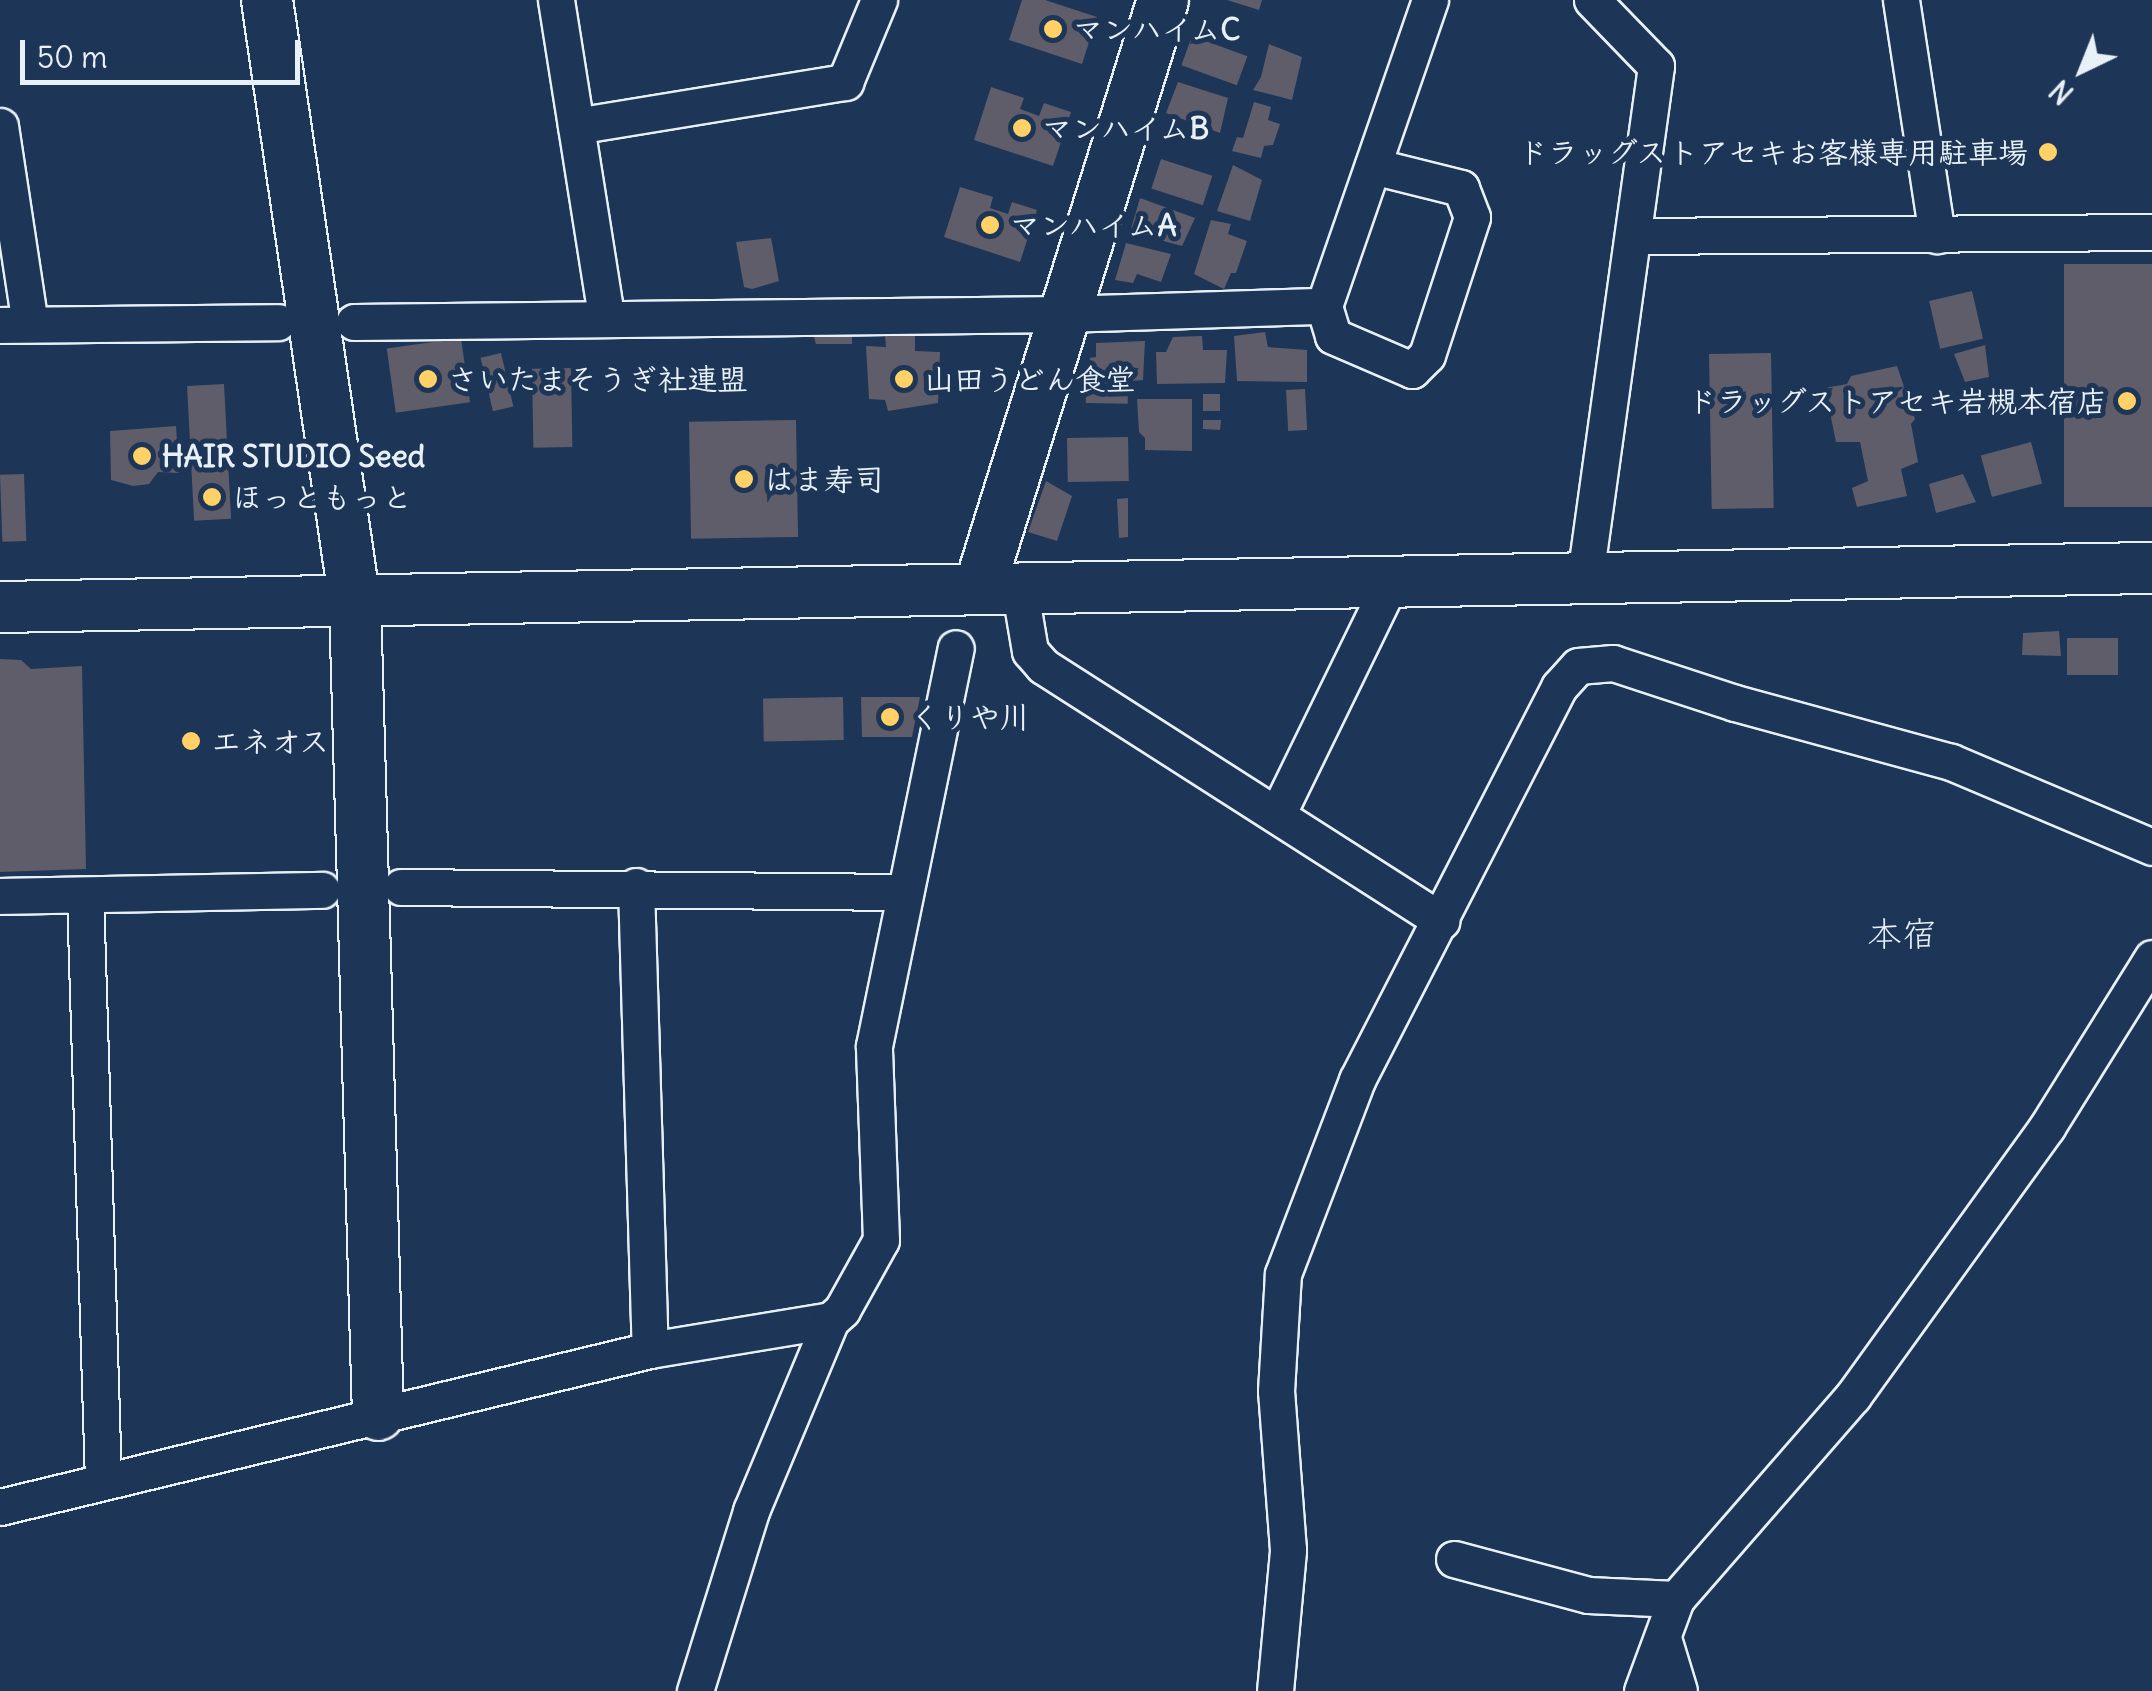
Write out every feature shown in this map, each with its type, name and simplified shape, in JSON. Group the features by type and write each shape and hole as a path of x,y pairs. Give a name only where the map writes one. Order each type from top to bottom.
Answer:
{"street":[{"path":"267,0 355,604 378,1416"},
{"path":"556,0 606,317"},
{"path":"576,126 845,82 879,0"},
{"path":"1162,0 1063,314 999,586 1030,651 1044,666 1441,921"},
{"path":"1373,166 1461,188 1472,217 1428,356 1412,370 1333,336 1324,306 1430,0"},
{"path":"1585,577 1656,66 1592,0"},
{"path":"1900,0 1937,235"},
{"path":"0,126 15,324 278,322"},
{"path":"1634,236 2152,232"},
{"path":"354,322 1063,314 1324,306"},
{"path":"0,607 355,604 999,586 2152,568"},
{"path":"1277,816 1391,581"},
{"path":"695,1691 751,1511 832,1320 842,1310 881,1240 874,1046 902,892 956,648"},
{"path":"1275,1691 1288,1550 1276,1392 1283,1274 1356,1080 1560,687 1578,666 1614,663 1735,703 1951,762 2152,847"},
{"path":"401,886 902,892"},
{"path":"636,886 650,1350"},
{"path":"0,896 322,890"},
{"path":"86,895 103,1480"},
{"path":"1642,1691 1676,1599 1853,1396 2046,1128 2152,958"},
{"path":"0,1507 650,1350 832,1320"},
{"path":"1454,1558 1588,1594 1676,1599"},
{"path":"1664,1638 1679,1691"}],"building":[{"name":"マンハイムC","path":"1022,0 1045,0 1097,17 1082,64 1009,40"},
{"path":"1227,0 1262,0 1259,10"},
{"path":"1192,36 1247,56 1237,85 1181,65"},
{"path":"1269,44 1302,57 1292,100 1253,90 1261,77"},
{"path":"1178,82 1228,98 1220,133 1166,113"},
{"name":"マンハイムB","path":"991,87 1024,98 1020,109 1039,116 1044,103 1071,112 1053,166 974,140"},
{"path":"1254,102 1271,107 1268,120 1280,124 1273,145 1264,146 1261,158 1232,151 1237,137 1243,138"},
{"path":"1161,159 1212,176 1203,205 1151,188"},
{"path":"1233,165 1262,180 1250,221 1217,211"},
{"name":"マンハイムA","path":"960,187 993,197 990,208 1008,214 1012,202 1037,210 1020,262 944,237"},
{"path":"1140,198 1195,218 1182,246 1130,232"},
{"path":"1211,220 1231,224 1228,234 1247,241 1236,273 1231,273 1224,289 1194,274"},
{"path":"771,238 779,281 752,289 744,287 736,242"},
{"path":"1126,243 1171,254 1161,282 1137,274 1133,283 1115,280"},
{"path":"2064,264 2152,264 2152,507 2064,507"},
{"path":"1972,291 1983,339 1940,349 1929,301"},
{"path":"852,332 852,344 816,344 813,334"},
{"path":"1265,332 1268,347 1307,350 1307,382 1237,381 1234,336"},
{"path":"915,335 915,351 940,352 938,403 888,411 885,400 869,399 866,346 886,347 885,336"},
{"path":"1202,336 1203,350 1227,350 1225,383 1157,384 1156,352 1166,352 1173,337"},
{"path":"461,338 470,402 396,413 387,348"},
{"path":"1145,341 1143,380 1086,385 1084,371 1090,367 1090,358 1096,357 1096,343"},
{"path":"1985,345 1989,377 1965,382 1954,354"},
{"path":"501,353 513,407 493,411 481,358"},
{"path":"1771,353 1774,508 1712,509 1709,354"},
{"path":"1897,366 1915,419 1911,424 1918,462 1901,469 1907,496 1857,507 1852,488 1868,481 1860,442 1836,442 1825,388 1847,384 1851,376"},
{"path":"571,368 572,447 533,448 532,369"},
{"path":"224,384 231,519 194,521 187,386"},
{"path":"1086,388 1128,389 1128,404 1086,403"},
{"path":"1305,389 1307,430 1288,431 1286,390"},
{"path":"1203,394 1220,394 1220,411 1203,411"},
{"path":"1137,399 1192,399 1192,451 1145,450 1145,438 1139,432"},
{"name":"はま寿司","path":"796,420 798,537 691,539 689,422"},
{"path":"1203,420 1221,420 1220,430 1203,429"},
{"path":"176,426 179,473 158,472 149,484 133,486 111,480 110,431"},
{"path":"1128,437 1129,481 1068,482 1067,438"},
{"path":"2031,442 2042,484 1992,497 1981,455"},
{"path":"24,474 26,541 2,542 0,475"},
{"path":"1963,474 1976,502 1936,513 1929,484"},
{"path":"1046,481 1072,496 1057,541 1028,532"},
{"path":"1128,498 1128,537 1119,538 1117,499"},
{"path":"2059,631 2061,656 2022,655 2023,633"},
{"path":"2067,638 2118,638 2118,675 2067,675"},
{"path":"0,659 21,660 31,669 82,666 86,869 0,872"},
{"path":"843,697 844,740 764,741 763,698"},
{"path":"861,697 920,697 912,737 862,737"}],"place":[{"name":"マンハイムC","path":"1053,29"},
{"name":"マンハイムB","path":"1022,128"},
{"name":"ドラッグストアセキお客様専用駐車場","path":"2048,152"},
{"name":"マンハイムA","path":"990,225"},
{"name":"さいたまそうぎ社連盟","path":"428,379"},
{"name":"山田うどん食堂","path":"904,379"},
{"name":"ドラッグストアセキ岩槻本宿店","path":"2127,401"},
{"name":"HAIR STUDIO Seed","path":"142,456"},
{"name":"はま寿司","path":"744,479"},
{"name":"ほっともっと","path":"212,497"},
{"name":"くりや川","path":"890,717"},
{"name":"エネオス","path":"191,741"}],"district":[{"name":"本宿","path":"1902,933"}]}
